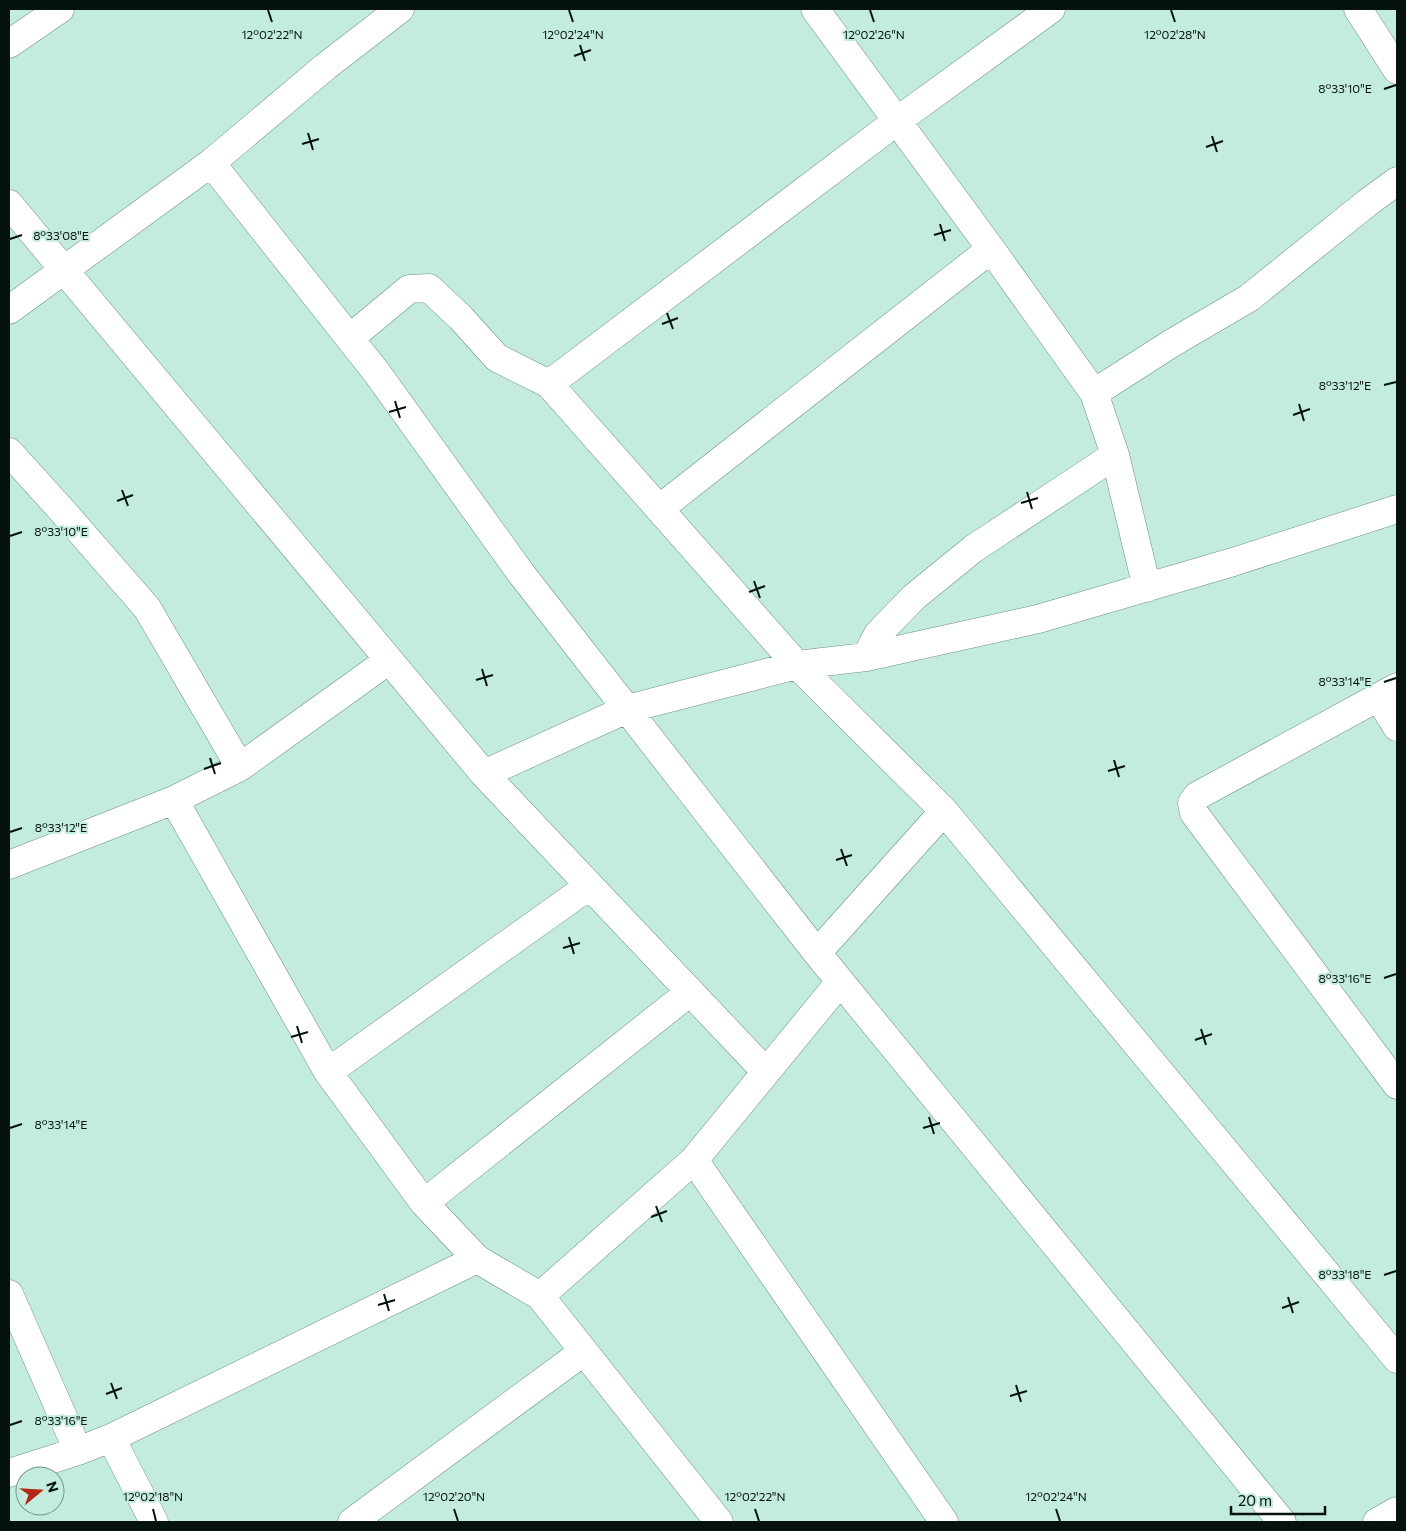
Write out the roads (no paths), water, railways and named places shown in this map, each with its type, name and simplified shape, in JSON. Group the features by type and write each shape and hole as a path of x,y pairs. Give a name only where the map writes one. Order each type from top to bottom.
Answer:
{"street":[{"path":"9,44 60,9"},
{"path":"9,310 211,162 325,67 400,9"},
{"path":"815,9 1094,393 1115,455 1147,588"},
{"path":"549,384 897,121 1051,9"},
{"path":"1358,9 1397,70"},
{"path":"211,162 383,381 520,572 817,953 1282,1522"},
{"path":"1094,393 1172,343 1249,298 1397,180"},
{"path":"9,204 484,774 766,1072"},
{"path":"660,509 991,249"},
{"path":"350,338 409,289 429,288 461,318 497,358 549,384 797,664 944,811 1397,1359"},
{"path":"9,452 147,608 240,767"},
{"path":"866,656 878,634 908,603 973,549 1115,455"},
{"path":"484,774 627,709 797,664 866,656 1038,619 1147,588 1397,510"},
{"path":"11,858 174,800 240,767 389,660"},
{"path":"1397,727 1388,692 1197,796 1192,803 1194,812 1397,1085"},
{"path":"174,800 328,1072 424,1203 477,1259 540,1296 719,1522"},
{"path":"817,953 944,811"},
{"path":"328,1072 589,886"},
{"path":"540,1296 694,1160 840,982"},
{"path":"424,1203 690,992"},
{"path":"694,1160 944,1522"},
{"path":"9,1473 78,1451 111,1438 477,1259"},
{"path":"9,1294 78,1451"},
{"path":"352,1522 583,1352"},
{"path":"111,1438 154,1522"},
{"path":"1377,1522 1397,1511"}]}
